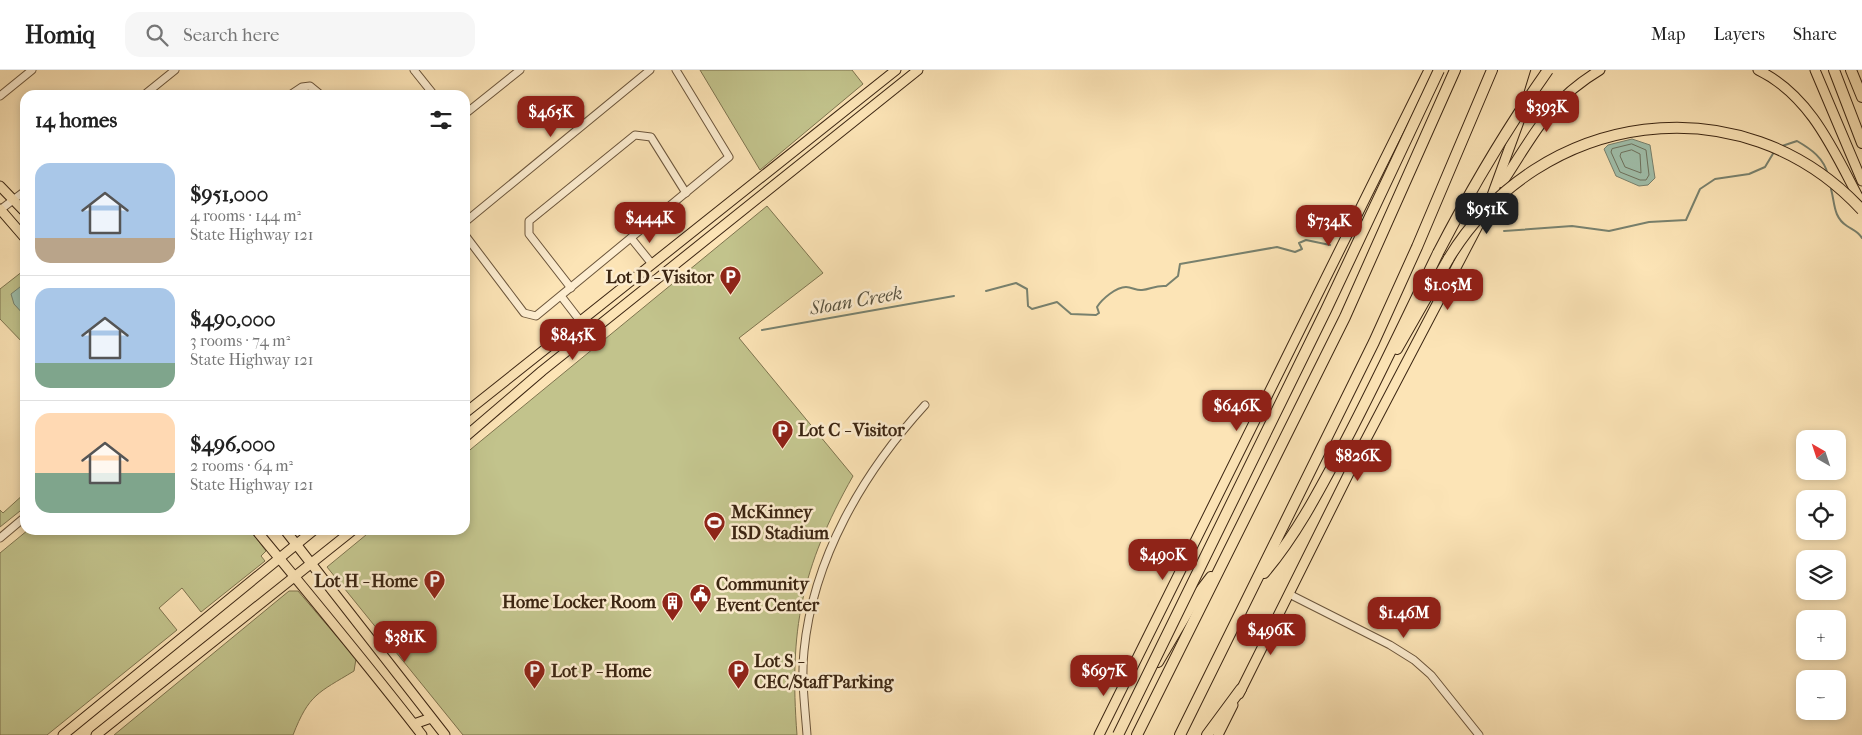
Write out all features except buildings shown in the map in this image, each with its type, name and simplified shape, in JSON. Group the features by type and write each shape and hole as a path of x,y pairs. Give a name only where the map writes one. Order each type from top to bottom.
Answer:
{"highway":[{"path":"1116,735 1326,310 1440,70"},
{"path":"1180,735 1396,294 1492,70"},
{"path":"1254,585 1286,548 1378,380 1438,253 1511,124 1548,70"},
{"path":"1834,70 1862,142"},
{"path":"1851,70 1862,97"},
{"path":"1137,735 1345,317 1453,73"},
{"path":"1378,380 1405,338 1460,239 1484,210 1517,180 1559,154 1584,143 1635,130 1660,128 1696,129 1730,134 1780,151 1815,171 1843,191 1862,210"},
{"path":"1116,735 1198,594 1227,556"},
{"path":"1207,735 1241,689"}],"main road":[{"path":"470,409 896,70"},
{"path":"470,432 502,403 918,70"},
{"path":"1399,130 1423,70"},
{"path":"1099,735 1428,70"},
{"path":"1495,194 1536,70"},
{"path":"1218,735 1362,447 1495,194 1534,131 1551,108 1566,93 1600,70"},
{"path":"1758,70 1780,84 1809,111 1820,126 1862,204"},
{"path":"1814,70 1862,181"},
{"path":"0,186 20,206"},
{"path":"0,210 20,232"},
{"path":"581,322 589,333"},
{"path":"260,535 364,661 422,735"},
{"path":"289,535 445,735"},
{"path":"63,735 308,535"},
{"path":"96,735 347,535"},
{"path":"414,724 425,709"},
{"path":"414,724 431,718"}],"street":[{"path":"0,96 32,70"},
{"path":"150,90 175,70"},
{"path":"414,70 430,90"},
{"path":"470,110 520,70"},
{"path":"470,218 650,70"},
{"path":"470,242 524,313 536,316 686,193 729,157 676,70"},
{"path":"298,90 310,86 315,90"},
{"path":"571,288 528,234 529,221 536,215 635,135 650,136 686,193"},
{"path":"0,210 20,195"},
{"path":"631,238 652,264"},
{"path":"561,296 581,322"},
{"path":"807,735 804,652 809,616 819,580 837,534 864,483 890,447 925,405"},
{"path":"0,538 20,521"},
{"path":"1289,594 1410,657 1431,675 1479,735"}],"green space":[{"path":"700,70 852,70 863,84 760,170"},
{"path":"767,206 823,273 739,338 853,476 835,509 821,541 802,601 797,631 795,663 797,735 463,735 327,567 366,535 470,535 470,450"},
{"path":"20,273 20,340 0,319 0,289"},
{"path":"20,498 20,511 0,527 0,510 3,513"},
{"path":"22,535 254,535 266,551 261,556 265,561 201,612 182,588 159,608 177,630 47,735 0,735 0,553"},
{"path":"289,591 298,591 356,659 354,671 323,690 310,703 304,711 293,735 114,735"}],"water":[{"path":"1632,139 1650,145 1655,178 1648,185 1639,186 1616,176 1604,149 1608,145"},
{"path":"20,287 20,311 14,304 11,294"}],"waterway":[{"name":"Sloan Creek","path":"1779,147 1797,141 1820,159 1828,175"},
{"name":"Sloan Creek","path":"1504,231 1572,226 1609,231 1649,222 1686,220 1700,189 1715,179 1749,174 1765,167 1774,152"},
{"name":"Sloan Creek","path":"1831,189 1839,218 1862,238"},
{"name":"Sloan Creek","path":"986,291 1016,283 1027,289 1028,306 1032,309 1057,302 1071,314 1096,315 1099,313 1097,307 1099,304 1118,289 1126,287 1145,290 1166,286 1178,276 1180,264 1277,247 1295,252 1302,249 1299,243 1306,240 1330,245"},
{"name":"Sloan Creek","path":"762,330 954,296"}],"place":[{"name":"Lot D - Visitor","path":"730,296"},
{"name":"Lot C - Visitor","path":"782,449"},
{"name":"McKinney ISD Stadium","path":"715,541"},
{"name":"Lot H - Home","path":"434,600"},
{"name":"Community Event Center","path":"700,613"},
{"name":"Home Locker Room","path":"672,621"},
{"name":"Lot P - Home","path":"535,690"},
{"name":"Lot S - CEC/Staff Parking","path":"738,690"}]}
